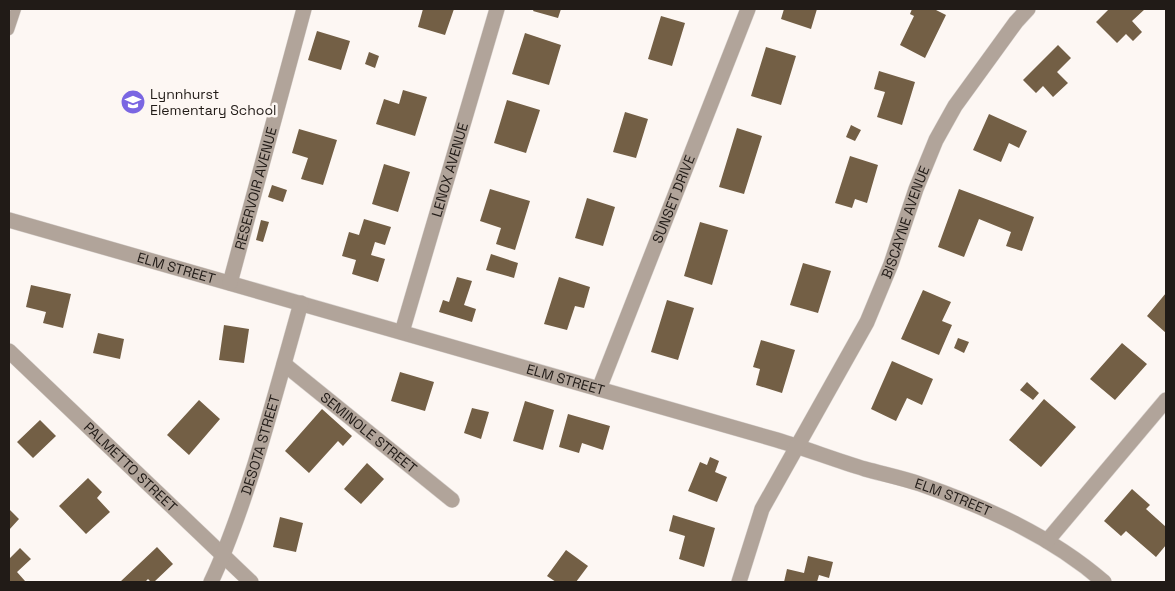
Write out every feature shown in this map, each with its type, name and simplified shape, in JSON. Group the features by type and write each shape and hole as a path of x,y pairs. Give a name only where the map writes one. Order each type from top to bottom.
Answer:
{"street":[{"name":"RESERVOIR AVENUE","path":"230,283 304,9"},
{"name":"LENOX AVENUE","path":"402,332 497,9"},
{"name":"SUNSET DRIVE","path":"599,389 748,9"},
{"name":"BISCAYNE AVENUE","path":"739,582 762,509 868,322 891,264 916,189 936,140 955,106 1016,22 1028,9"},
{"name":"ELM STREET","path":"9,220 797,446 919,484 1015,522 1048,542 1104,582"},
{"name":"DESOTA STREET","path":"211,582 223,555 248,485 301,303"},
{"name":"PALMETTO STREET","path":"9,351 251,582"},
{"name":"SEMINOLE STREET","path":"284,364 452,500"},
{"path":"1048,542 1166,400"}],"lane":[{"path":"9,30 16,9"}],"building":[{"path":"423,9 454,9 445,35 418,27"},
{"path":"534,9 561,9 558,18 533,11"},
{"path":"784,9 817,9 811,29 781,19"},
{"path":"912,9 934,9 946,15 925,58 900,45 914,16 910,14"},
{"path":"1109,9 1145,9 1132,21 1142,32 1133,41 1126,34 1117,43 1096,22"},
{"path":"661,16 685,23 672,66 648,59"},
{"path":"317,31 350,41 341,70 308,60"},
{"path":"525,33 561,45 549,85 512,74"},
{"path":"1058,45 1071,58 1057,72 1068,83 1053,97 1043,86 1036,93 1023,80"},
{"path":"766,47 796,56 781,105 751,96"},
{"path":"369,52 379,56 375,68 365,64"},
{"path":"879,71 915,82 902,125 877,117 885,92 874,89"},
{"path":"403,90 427,97 415,136 376,124 384,99 399,104"},
{"path":"507,100 540,110 526,153 494,143"},
{"path":"625,112 648,119 636,158 613,152"},
{"path":"989,114 1027,131 1019,148 1009,143 1001,162 973,150"},
{"path":"851,125 861,130 855,141 846,137"},
{"path":"737,128 762,136 744,194 719,187"},
{"path":"299,129 337,140 323,185 301,179 308,158 292,153"},
{"path":"850,156 878,165 867,203 855,199 852,208 835,203"},
{"path":"384,164 410,172 398,212 372,204"},
{"path":"272,185 287,190 283,202 268,197"},
{"path":"490,189 530,201 515,250 496,244 501,228 480,221"},
{"path":"959,189 1034,217 1022,251 1006,246 1011,232 979,219 964,257 938,247"},
{"path":"587,198 615,207 603,246 575,238"},
{"path":"364,219 391,227 385,245 375,242 371,255 385,259 378,282 352,274 356,260 342,256 349,232 359,235"},
{"path":"261,220 269,222 263,242 256,240"},
{"path":"700,222 728,230 712,285 684,276"},
{"path":"491,254 518,263 514,278 486,270"},
{"path":"803,263 831,271 818,313 790,305"},
{"path":"457,277 472,281 464,305 476,309 472,322 439,312 443,300 449,302"},
{"path":"559,277 590,287 584,308 575,306 567,330 544,324"},
{"path":"31,285 71,294 63,328 43,323 46,312 26,307"},
{"path":"923,290 951,302 942,321 952,325 939,355 901,339"},
{"path":"1166,293 1166,333 1147,316"},
{"path":"667,300 694,308 678,360 651,352"},
{"path":"224,325 249,329 244,363 219,360"},
{"path":"98,333 124,339 120,359 93,353"},
{"path":"958,338 969,342 964,353 954,348"},
{"path":"761,340 795,350 782,393 756,385 760,369 753,367"},
{"path":"1122,343 1147,364 1115,400 1090,379"},
{"path":"892,361 933,379 922,405 907,398 896,421 871,409"},
{"path":"400,372 434,382 425,411 391,401"},
{"path":"1027,382 1039,393 1033,400 1020,390"},
{"path":"1044,399 1076,427 1041,467 1009,440"},
{"path":"199,400 220,419 189,455 167,435"},
{"path":"525,401 554,410 543,450 513,441"},
{"path":"472,408 489,412 481,439 464,433"},
{"path":"322,409 352,436 343,446 338,441 309,473 285,451"},
{"path":"568,414 610,426 603,450 582,443 579,453 559,447"},
{"path":"40,420 56,436 33,458 17,442"},
{"path":"710,457 719,461 715,472 727,477 717,502 688,491 700,462 707,465"},
{"path":"367,463 384,479 361,504 344,489"},
{"path":"88,478 102,492 97,498 110,512 86,534 59,506"},
{"path":"1132,489 1150,505 1146,509 1166,527 1166,545 1156,557 1126,531 1121,536 1104,521"},
{"path":"9,509 19,519 9,530"},
{"path":"673,515 715,528 704,567 679,559 685,536 669,531"},
{"path":"280,517 303,523 296,552 273,547"},
{"path":"157,547 173,564 154,582 148,579 145,582 120,582"},
{"path":"20,548 31,559 17,572 25,581 9,582 9,559"},
{"path":"566,550 588,566 576,582 556,582 547,576"},
{"path":"808,556 833,562 829,578 819,575 817,582 784,582 787,569 804,573"}],"place":[{"name":"Lynnhurst Elementary School","path":"133,102"}]}
